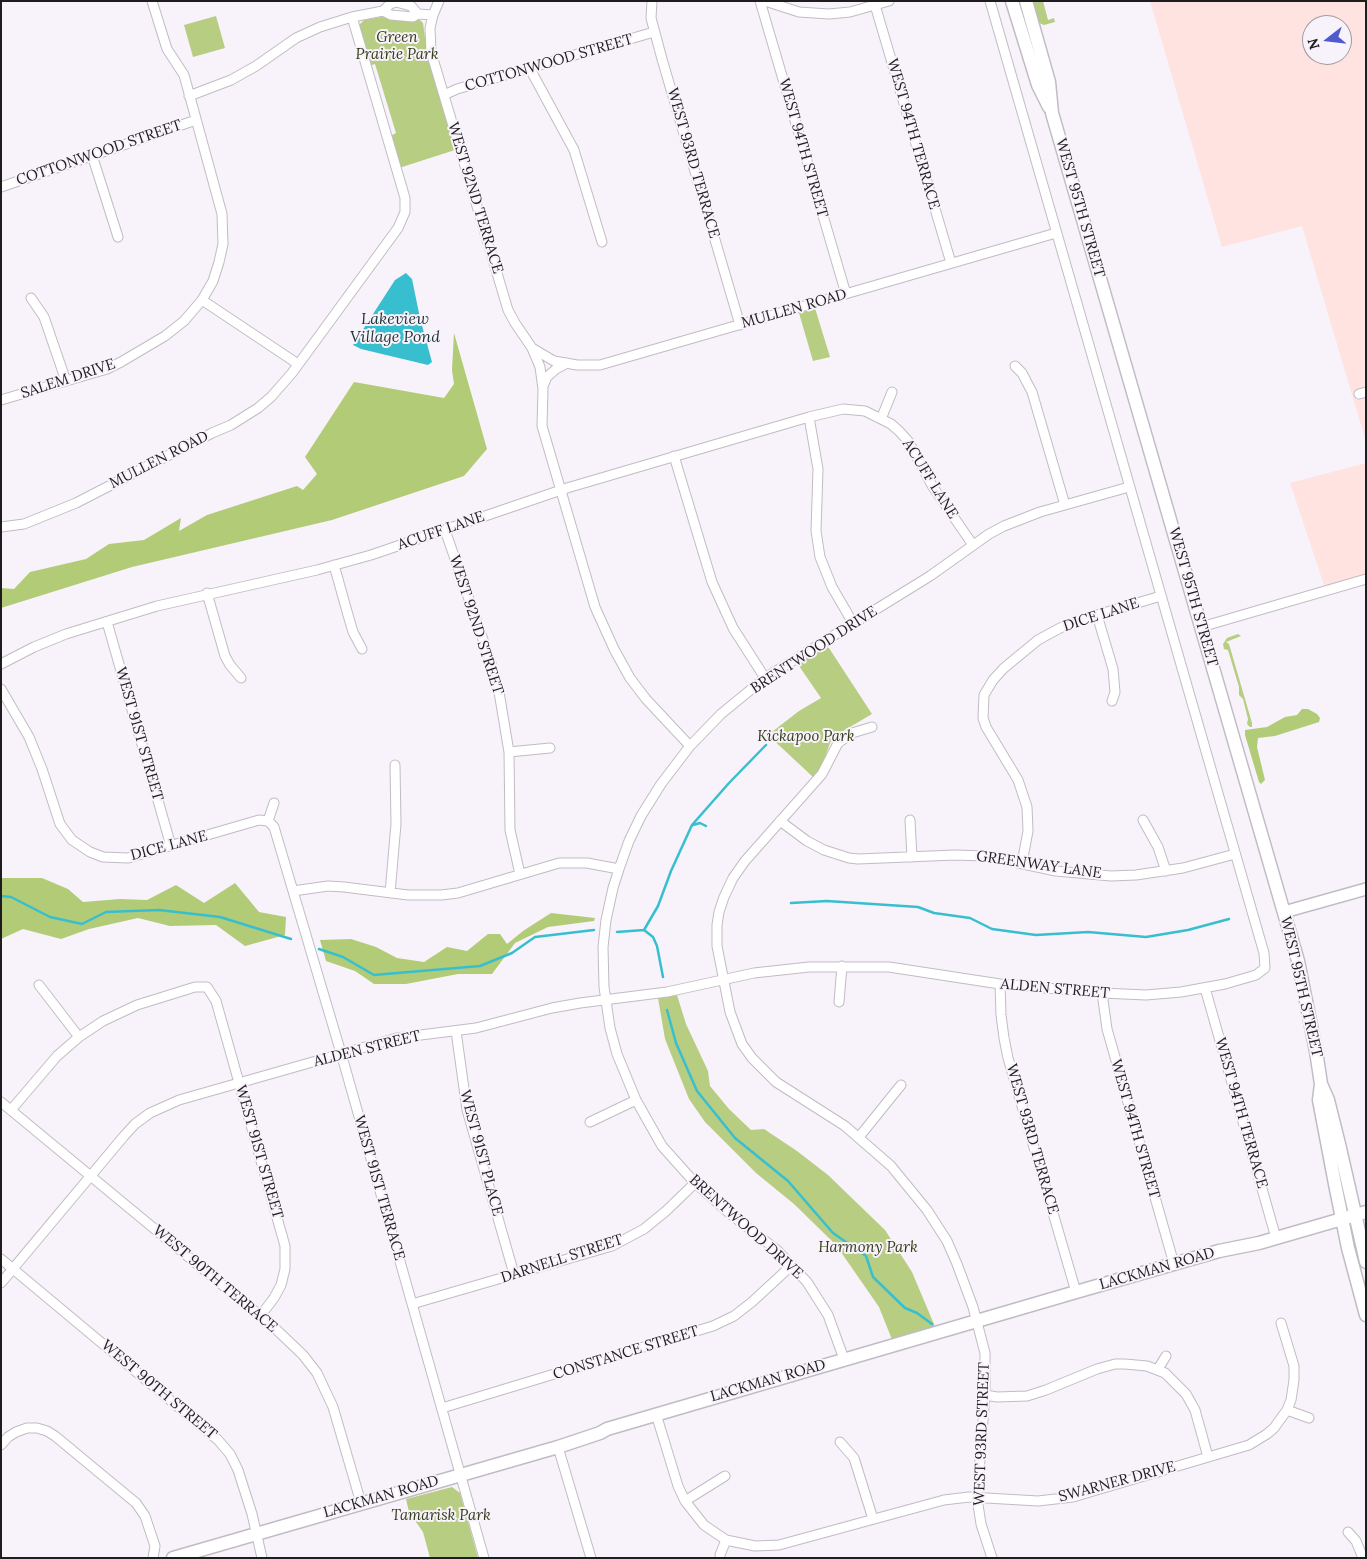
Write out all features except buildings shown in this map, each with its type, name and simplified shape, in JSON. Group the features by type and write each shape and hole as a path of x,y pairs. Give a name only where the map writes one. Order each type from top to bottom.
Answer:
{"main road":[{"name":"WEST 95TH STREET","path":"1012,1 1038,85 1052,113 1284,912 1307,1000 1321,1084 1328,1100 1361,1213 1366,1262"},
{"name":"WEST 95TH STREET","path":"1026,1 1049,82 1052,113"},
{"name":"WEST 95TH STREET","path":"1321,1084 1319,1100 1342,1219 1366,1315"},
{"name":"LACKMAN ROAD","path":"173,1558 558,1446 656,1414 844,1359 1219,1251 1276,1238 1361,1213"}],"street":[{"path":"152,1 167,49 184,75 222,214 223,234 219,262 213,281 202,300 298,364 398,228 405,212 405,198 352,17"},
{"name":"WEST 92ND TERRACE","path":"439,1 433,15 429,39 508,310 532,348 540,367 542,426 595,607 614,649 630,678 646,700 690,746"},
{"name":"WEST 93RD TERRACE","path":"652,1 651,18 654,32 740,324"},
{"name":"WEST 94TH STREET","path":"760,1 846,294"},
{"path":"765,1 793,11 829,14 850,12 889,1"},
{"name":"WEST 95TH STREET","path":"990,1 1264,953 1265,968"},
{"path":"190,96 231,80 256,66 296,38 320,27 352,17 383,11 390,4 396,2 411,6 418,14"},
{"name":"WEST 94TH TERRACE","path":"875,5 951,263"},
{"path":"383,11 390,15 398,16 433,15"},
{"name":"COTTONWOOD STREET","path":"444,95 654,32"},
{"path":"530,68 574,150 602,242"},
{"name":"COTTONWOOD STREET","path":"1,187 196,120"},
{"path":"92,155 118,237"},
{"name":"MULLEN ROAD","path":"532,348 554,361 586,366 600,365 1056,233"},
{"path":"31,298 38,306 46,322 66,381"},
{"name":"SALEM DRIVE","path":"1,400 107,369 173,331 202,300"},
{"path":"542,389 547,377 567,363"},
{"name":"MULLEN ROAD","path":"1,527 24,524 76,503 245,418 271,397 298,364"},
{"path":"1015,366 1022,373 1032,392 1065,505"},
{"path":"880,418 892,392"},
{"name":"ACUFF LANE","path":"1,664 34,647 66,634 157,606 334,565 674,456 843,409 865,411 880,418 899,431 908,441 934,487 973,546"},
{"path":"809,417 818,469 816,531 820,557 828,580 853,623"},
{"path":"674,456 702,552 720,600 733,628 765,678"},
{"name":"BRENTWOOD DRIVE","path":"844,1359 828,1315 808,1282 777,1250 729,1213 695,1183 662,1146 636,1100 617,1054 610,1028 606,999 603,954 606,920 612,888 628,841 660,784 690,746 721,714 765,678 930,576 1004,526 1026,517 1130,486"},
{"name":"WEST 92ND STREET","path":"444,530 490,660 503,712 509,752 510,830 520,874"},
{"path":"334,565 353,632 362,649"},
{"path":"1201,627 1366,579"},
{"path":"207,593 225,656 241,678"},
{"name":"DICE LANE","path":"1022,863 1028,831 1025,799 1018,780 986,727 983,718 984,695 993,680 1004,668 1038,640 1060,628 1161,596"},
{"path":"1097,615 1112,669 1115,692 1112,701"},
{"name":"WEST 91ST STREET","path":"107,622 171,846"},
{"name":"DICE LANE","path":"1,690 28,737 42,769 60,824 72,840 90,852 103,857 128,858 259,820 268,821"},
{"name":"WEST 93RD STREET","path":"872,727 852,733 838,742 822,774 745,861 733,878 724,897 717,925 717,946 722,979 734,1025 742,1044 752,1058 776,1082 831,1116 859,1137 891,1166 927,1210 946,1241 957,1264 967,1287 985,1353 985,1395 977,1498 981,1524 992,1558"},
{"path":"509,752 550,748"},
{"path":"390,893 396,824 395,765"},
{"path":"268,821 274,803"},
{"path":"910,820 912,857"},
{"path":"1143,820 1158,847 1166,871"},
{"name":"WEST 91ST TERRACE","path":"268,821 274,827 342,1053 484,1558"},
{"name":"GREENWAY LANE","path":"780,821 808,842 833,854 858,859 955,855 986,856 1072,873 1111,876 1136,875 1183,868 1235,854"},
{"path":"293,891 328,886 415,895 441,895 458,893 547,866 569,862 587,862 619,869"},
{"path":"1284,912 1366,889"},
{"path":"839,1002 842,966"},
{"name":"ALDEN STREET","path":"1,1284 124,1136 135,1124 150,1113 179,1100 397,1038 456,1031 489,1025 552,1008 667,992 722,979 780,969 842,966 907,969 1000,984 1146,995 1205,988 1246,978 1265,968"},
{"name":"WEST 93RD TERRACE","path":"1000,984 1002,1022 1008,1058 1076,1292"},
{"path":"11,1110 57,1056 79,1037 39,985"},
{"name":"WEST 91ST STREET","path":"79,1037 103,1021 137,1005 195,987 207,987 216,1001 283,1238 285,1269 281,1285 261,1315"},
{"name":"WEST 94TH TERRACE","path":"1205,988 1276,1238"},
{"name":"WEST 94TH STREET","path":"1102,993 1107,1029 1174,1264"},
{"name":"WEST 91ST PLACE","path":"456,1031 467,1110 514,1274"},
{"path":"859,1137 901,1085"},
{"path":"590,1122 636,1100"},
{"name":"WEST 90TH TERRACE","path":"1,1102 261,1315 303,1355 317,1373 326,1389 361,1503"},
{"name":"DARNELL STREET","path":"412,1304 596,1251 628,1239 657,1219 695,1183"},
{"name":"WEST 90TH STREET","path":"1,1259 218,1440 230,1454 238,1470 262,1558"},
{"name":"CONSTANCE STREET","path":"442,1408 713,1326 734,1316 792,1265"},
{"name":"SWARNER DRIVE","path":"656,1414 678,1486 685,1501 704,1525 726,1540 755,1546 779,1545 936,1502 969,1497 1038,1501 1073,1497 1237,1449 1258,1440 1274,1428 1287,1410 1293,1392 1294,1366 1281,1323"},
{"path":"1158,1369 1166,1356"},
{"path":"985,1395 1017,1397 1037,1394 1098,1369 1116,1364 1134,1364 1158,1369 1180,1386 1190,1402 1208,1457"},
{"path":"1287,1410 1310,1418"},
{"path":"1,1445 8,1437 27,1428 37,1428 55,1436 136,1503 145,1516 154,1546 153,1558"},
{"path":"840,1442 854,1458 873,1519"},
{"path":"558,1446 591,1558"},
{"path":"685,1501 725,1476"},
{"path":"1348,1532 1356,1541 1363,1558"},
{"path":"720,1555 726,1540"}],"shaded area":[{"path":"1150,1 1366,1 1366,442 1302,226 1222,247"},
{"path":"1366,463 1366,579 1326,591 1290,483"}],"green space":[{"path":"1033,1 1043,1 1048,20 1054,18 1055,22 1044,25 1039,23"},
{"path":"216,16 225,48 193,57 184,25"},
{"name":"Green Prairie Park","path":"381,17 420,20 423,23 427,51 455,150 399,168 390,136 396,133 375,64 369,66 359,25 364,20"},
{"path":"815,308 830,357 813,361 799,313"},
{"path":"454,333 487,449 464,476 332,520 132,567 1,608 1,588 14,589 30,572 86,559 109,544 144,540 181,518 179,531 207,515 297,486 303,490 317,474 305,457 354,382 444,398 454,384 452,370"},
{"path":"1238,634 1241,636 1226,642 1229,644 1252,727 1247,724 1248,719 1243,699 1239,695 1239,687 1228,650 1224,649 1223,644 1227,638"},
{"name":"Kickapoo Park","path":"827,645 872,714 838,734 830,743 822,766 813,777 768,735 799,711 821,698 797,663"},
{"path":"1302,709 1308,709 1317,714 1320,718 1319,722 1275,736 1258,738 1257,747 1265,780 1261,784 1245,730 1267,727 1285,717 1297,715"},
{"path":"1,878 42,878 68,889 83,902 120,899 147,900 176,885 204,903 235,883 259,912 286,917 285,935 245,946 216,925 170,926 138,918 89,929 61,939 23,929 1,939"},
{"path":"551,913 595,918 594,921 548,927 515,943 492,974 458,974 406,984 374,984 355,971 326,961 320,940 351,939 376,947 397,958 424,962 447,947 467,951 488,934 500,934 507,944"},
{"name":"Harmony Park","path":"677,995 686,1024 708,1071 710,1086 729,1109 751,1130 764,1129 797,1151 828,1175 885,1230 912,1272 936,1329 893,1342 879,1307 836,1245 794,1204 756,1173 705,1122 689,1099 665,1039 658,998"},
{"name":"Tamarisk Park","path":"452,1487 460,1493 478,1558 430,1558 423,1532 409,1512 406,1499"}],"water":[{"name":"Lakeview Village Pond","path":"406,273 412,279 432,362 428,365 361,349 353,345 395,280"}],"waterway":[{"path":"644,930 658,906 671,871 692,825 766,745"},
{"path":"693,825 700,823 706,826"},
{"path":"1,896 11,897 50,917 82,924 106,912 159,910 220,917 291,939"},
{"path":"791,903 827,901 918,907 934,913 970,918 992,929 1036,935 1088,932 1146,937 1188,930 1229,919"},
{"path":"319,949 343,957 374,975 480,966 512,953 535,937 594,930"},
{"path":"617,932 644,930 653,937 657,946 663,977"},
{"path":"667,1010 676,1043 697,1091 735,1138 788,1181 833,1233 866,1256 873,1277 905,1308 917,1313 932,1324"}]}
